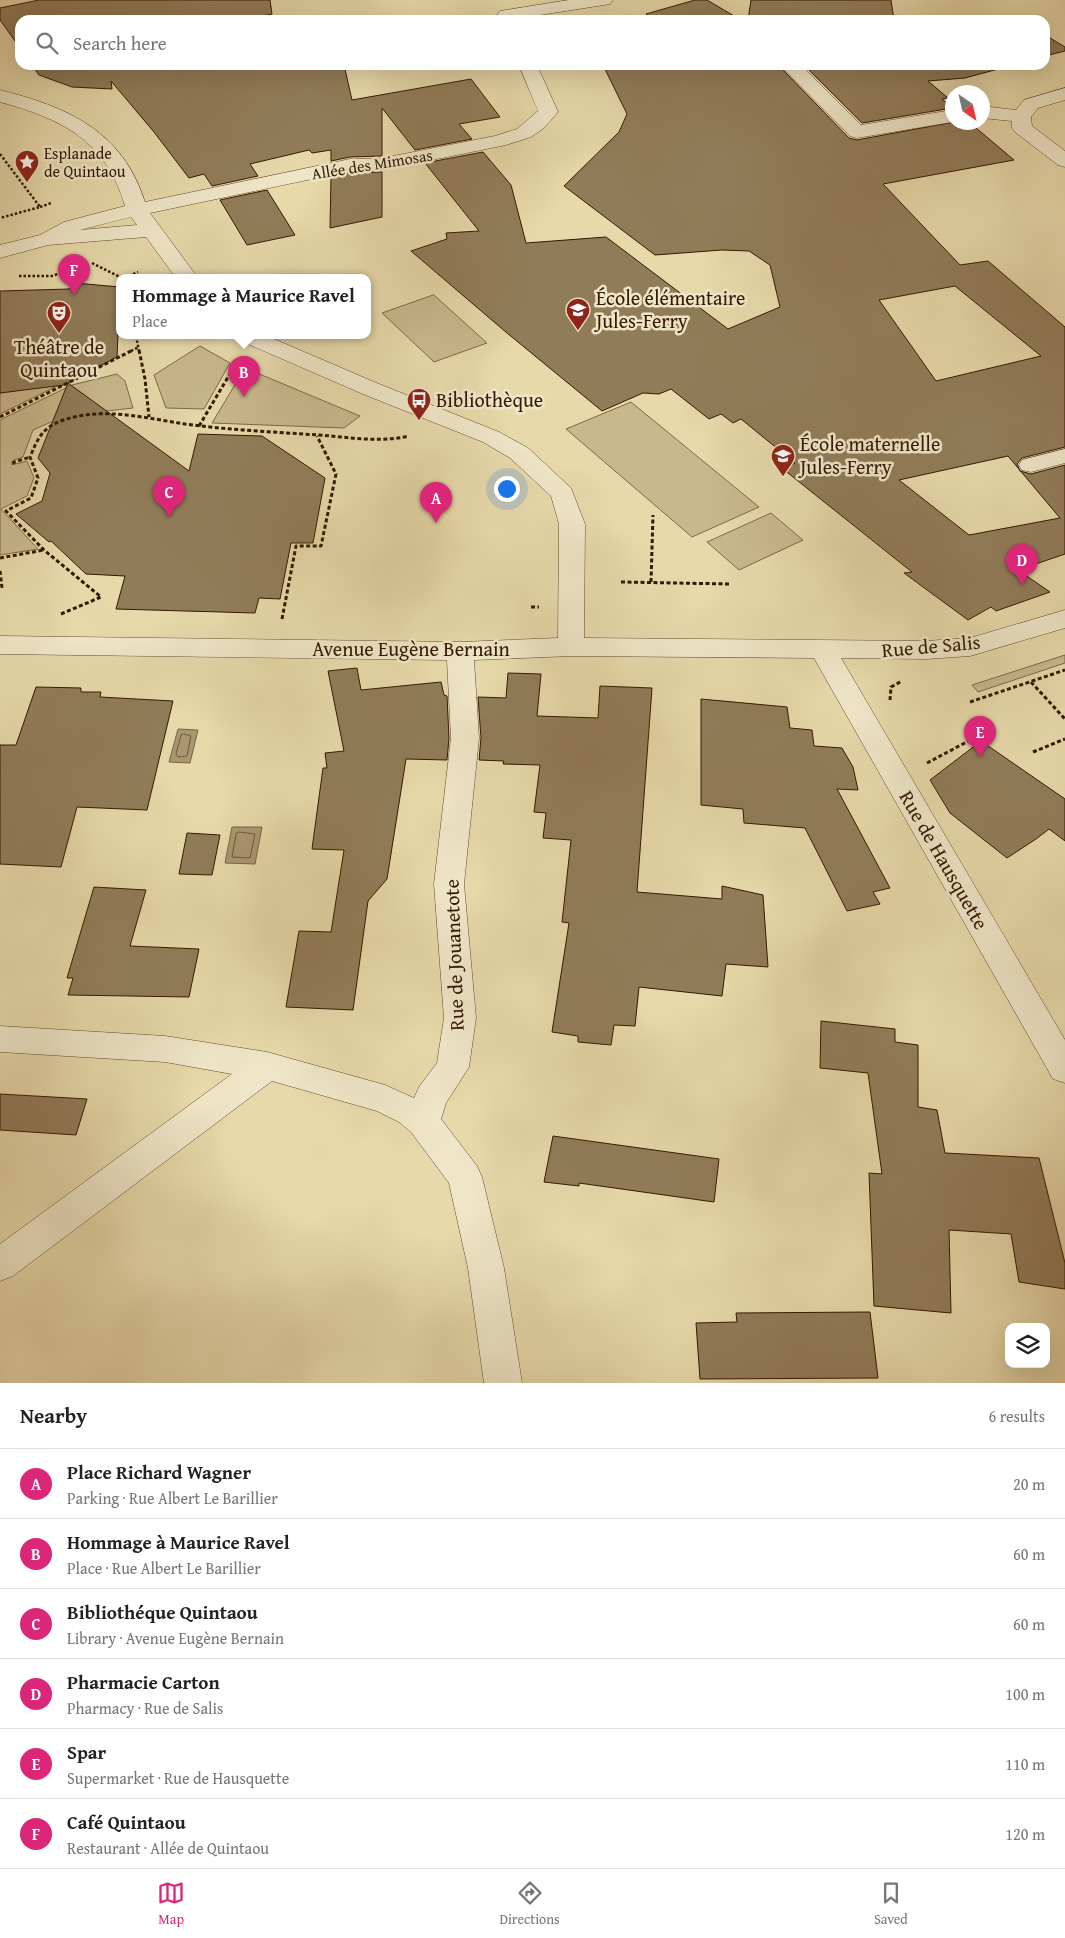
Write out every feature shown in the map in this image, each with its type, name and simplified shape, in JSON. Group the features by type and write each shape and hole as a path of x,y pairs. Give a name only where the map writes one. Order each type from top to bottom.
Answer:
{"street":[{"path":"503,12 604,0"},
{"name":"Allée des Mimosas","path":"137,210 350,165 378,165 425,156 500,141 524,133 538,124 548,112 530,70"},
{"path":"796,70 857,132 945,117"},
{"path":"1065,94 1032,104 1021,116 1022,128 1065,161"},
{"path":"0,96 39,107 68,119 91,135 113,159 129,184 137,210 183,274"},
{"path":"990,113 1021,116"},
{"path":"47,239 71,226 110,215 137,210"},
{"path":"0,252 47,239 151,230"},
{"path":"245,346 371,389 491,437 518,453 562,493 572,524 571,647"},
{"path":"1031,465 1065,456"},
{"name":"Rue de Salis","path":"823,651 907,651 970,648 1065,619"},
{"name":"Avenue Eugène Bernain","path":"0,645 461,651 571,647 823,651"},
{"name":"Rue de Jouanetote","path":"422,1122 431,1097 453,1067 460,1018 449,884 465,738 460,674 461,651"},
{"name":"Rue de Hausquette","path":"823,651 1065,1069"},
{"path":"0,1039 165,1049 267,1066 385,1099 411,1112 422,1122 465,1177 486,1268 504,1383"},
{"path":"0,1265 267,1066"}],"path":[{"path":"0,154 40,207 0,218"},
{"path":"17,276 52,276 91,262 116,274"},
{"path":"133,274 138,272"},
{"path":"137,339 145,379 149,417"},
{"path":"199,426 245,346"},
{"path":"0,417 139,347"},
{"path":"61,614 101,597 44,550 6,511 31,498 38,478 30,457 42,431 67,419 110,414 149,417 199,426 316,435 395,440 412,436"},
{"path":"281,625 296,546 321,546 336,474 316,435"},
{"path":"12,463 30,457"},
{"path":"651,582 653,515"},
{"path":"0,558 44,550"},
{"path":"0,571 2,588"},
{"path":"621,582 730,584"},
{"path":"970,702 1065,670"},
{"path":"890,705 891,687 903,681 899,676"},
{"path":"1032,682 1065,719"},
{"path":"927,763 995,727"},
{"path":"1033,752 1065,739"}],"shaded area":[{"path":"434,295 487,343 434,362 382,313"},
{"path":"200,346 230,363 204,409 166,408 154,375"},
{"path":"245,368 360,416 344,428 212,423"},
{"path":"117,374 125,381 133,408 65,416 33,430 23,457 14,460 12,465 27,461 34,478 27,496 1,509 38,549 0,555 0,420 72,385"},
{"path":"59,385 0,414 0,393"},
{"path":"631,402 759,507 692,537 566,429"},
{"path":"771,513 803,540 739,570 707,542"},
{"path":"1065,655 1065,663 978,692 972,685"}],"water":[{"path":"178,729 198,730 190,763 169,762"},
{"path":"232,827 262,827 255,864 225,863"}],"building":[{"path":"39,0 270,0 272,14 15,15 15,41 0,20 0,8"},
{"path":"695,0 707,0 732,15 647,15"},
{"path":"751,0 891,0 893,15 749,15"},
{"path":"1050,38 1065,47 1065,51 1050,55"},
{"path":"36,70 345,70 352,100 471,79 500,117 459,124 472,139 415,150 382,108 382,156 350,157 331,161 331,150 312,153 309,150 250,164 258,176 212,186 204,174 189,178 154,132 111,81 112,89 72,87 39,75"},
{"path":"605,70 784,70 849,138 857,140 945,124 945,130 978,130 1014,160 883,184 960,265 988,261 1065,327 1065,447 1022,458 1017,464 1019,470 1008,456 899,480 969,535 1060,518 1021,471 1031,474 1065,465 1065,554 1018,570 1050,592 996,611 991,607 968,620 904,573 912,572 783,469 795,463 741,419 733,423 721,414 709,419 671,389 659,394 643,393 602,411 411,251 447,239 446,233 479,231 425,163 483,152 511,185 526,243 606,237 728,329 780,307 770,265 749,251 722,250 655,255 564,186 619,132 627,114","holes":["955,286 1041,356 936,381 879,300"]},
{"path":"809,70 995,70 965,78 928,81 945,95 945,98 942,99 945,102 945,109 862,123"},
{"path":"382,172 382,217 330,228 331,177 350,173"},
{"path":"267,190 295,235 247,245 220,200"},
{"name":"Théâtre de Quintaou","path":"75,283 116,287 117,357 64,385 0,393 0,291 69,289"},
{"path":"68,383 189,471 198,434 262,436 325,478 313,543 291,543 280,599 259,598 255,613 116,609 125,576 86,574 51,541 49,542 16,514 42,501 50,473 38,458"},
{"path":"357,668 361,690 441,682 444,695 447,696 449,738 447,760 406,759 387,879 368,901 353,1010 286,1007 299,931 331,932 344,850 312,849 323,768 327,768 325,753 344,751 328,671"},
{"path":"508,673 541,674 537,716 598,718 600,686 652,688 637,892 722,899 722,886 763,895 768,967 726,964 722,996 639,987 635,1026 614,1025 611,1045 578,1042 578,1036 552,1032 569,923 562,922 571,840 543,838 546,813 534,812 540,765 503,764 504,761 479,760 481,738 478,697 506,698"},
{"path":"36,687 81,688 81,692 101,692 100,697 173,701 147,810 77,807 61,867 0,864 0,745 16,745"},
{"path":"701,699 787,707 790,728 812,730 814,746 842,748 853,767 858,790 837,789 890,888 873,892 880,904 847,911 805,828 744,823 743,809 701,805"},
{"path":"981,741 1065,799 1065,841 1049,829 1007,858 950,813 930,780"},
{"path":"187,833 220,835 212,875 179,874"},
{"path":"94,887 146,890 130,946 199,949 189,997 68,995 73,978 67,978"},
{"path":"821,1021 895,1029 895,1042 918,1045 918,1107 937,1110 945,1153 1039,1158 1065,1263 1065,1289 1019,1282 1011,1234 949,1230 951,1313 874,1306 869,1173 882,1174 868,1073 820,1068"},
{"path":"0,1094 87,1099 76,1135 0,1130"},
{"path":"553,1136 719,1159 714,1202 579,1183 579,1186 544,1182"},
{"path":"870,1312 878,1378 700,1379 696,1323 737,1322 736,1313"}],"place":[{"name":"Esplanade de Quintaou","path":"27,183"},
{"name":"Café Quintaou","path":"74,295"},
{"name":"École élémentaire Jules-Ferry","path":"578,331"},
{"name":"Théâtre de Quintaou","path":"59,334"},
{"name":"Hommage à Maurice Ravel","path":"244,397"},
{"name":"Bibliothèque","path":"419,421"},
{"name":"École maternelle Jules-Ferry","path":"783,477"},
{"name":"Bibliothéque Quintaou","path":"169,517"},
{"name":"Place Richard Wagner","path":"436,523"},
{"name":"Pharmacie Carton","path":"1022,585"},
{"name":"Spar","path":"980,757"}]}
